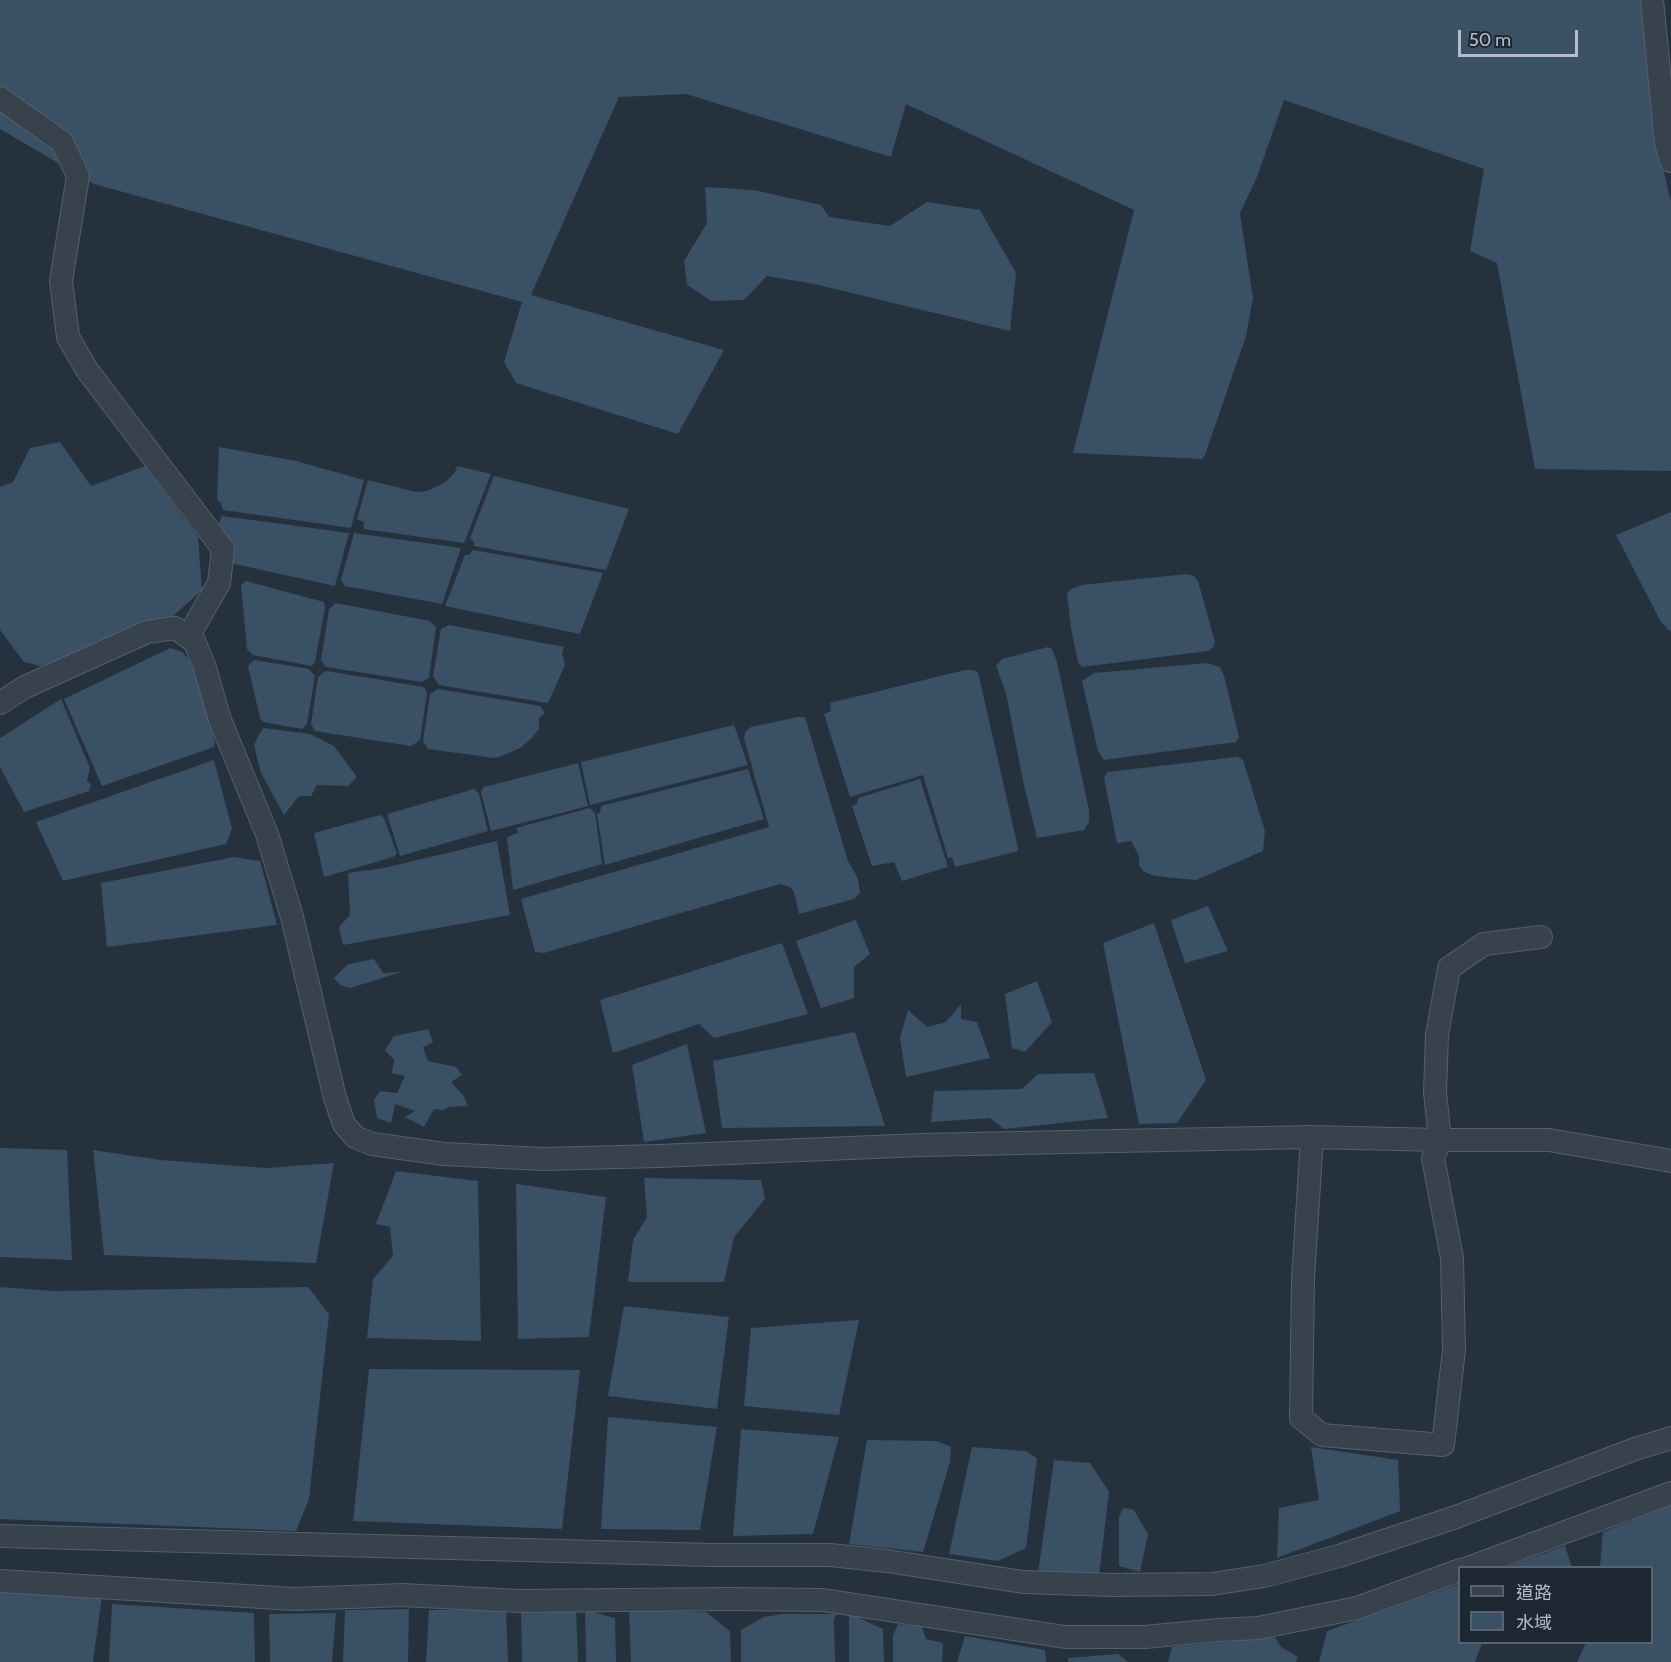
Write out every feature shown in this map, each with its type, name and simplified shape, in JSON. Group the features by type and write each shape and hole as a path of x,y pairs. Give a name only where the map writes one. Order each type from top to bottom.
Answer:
{"street":[{"path":"1652,0 1666,143 1671,162"},
{"path":"0,98 62,142 78,176 61,281 68,337 87,370 224,549 219,583 188,637"},
{"path":"0,703 25,687 147,632 175,628 194,641 204,665 220,720 267,834 292,917 335,1098 344,1124 355,1137 372,1144 444,1154 543,1159 921,1145 1312,1137 1549,1140 1671,1161"},
{"path":"1312,1137 1303,1280 1301,1418 1322,1435 1443,1445 1454,1350 1452,1258 1433,1158 1440,1140 1435,1092 1437,1035 1449,968 1484,944 1541,937"},
{"path":"0,1536 699,1555 830,1555 886,1561 1023,1582 1112,1585 1212,1584 1264,1576 1339,1556 1456,1517 1635,1449 1671,1438"},
{"path":"1473,1566 1671,1494"},
{"path":"0,1581 295,1599 403,1595 519,1601 823,1600 1065,1637 1145,1637 1258,1628 1357,1608 1458,1571"}],"water":[{"path":"0,0 1640,0 1660,156 1671,202 1671,471 1535,469 1497,263 1470,251 1484,169 1284,100 1257,177 1240,213 1253,298 1246,336 1202,459 1073,453 1134,210 906,104 891,157 686,94 619,97 531,295 724,350 678,434 516,383 504,362 522,302 94,184 0,129"},
{"path":"705,187 754,190 821,205 829,217 890,226 927,202 980,210 1016,273 1010,331 814,284 767,276 744,300 711,301 687,285 684,261 707,223"},
{"path":"60,442 91,486 145,466 198,537 202,590 160,628 40,666 24,662 0,630 0,487 13,482 30,448"},
{"path":"219,447 296,461 364,480 351,528 223,510 221,503 217,500"},
{"path":"457,466 491,474 464,543 364,529 364,522 357,519 368,480 416,492 427,491 446,482"},
{"path":"494,476 629,509 606,570 474,546 470,538"},
{"path":"1671,512 1671,632 1661,622 1616,535"},
{"path":"222,516 349,533 335,586 230,563 216,524"},
{"path":"354,533 461,548 442,604 345,586 341,580"},
{"path":"473,550 603,573 580,634 445,606 465,555 469,555"},
{"path":"1186,574 1194,576 1198,581 1215,642 1213,647 1208,651 1082,667 1078,662 1071,628 1067,593 1071,589 1082,585"},
{"path":"246,581 324,602 325,608 315,662 312,666 253,655 247,649 241,585"},
{"path":"336,603 430,621 436,627 429,678 422,682 326,667 321,660 329,609"},
{"path":"449,625 564,647 562,653 565,665 548,703 439,685 433,676 441,629"},
{"path":"1048,647 1052,649 1057,662 1089,810 1089,822 1084,830 1037,838 1006,693 996,666 1002,659"},
{"path":"170,648 182,652 189,660 196,675 215,742 214,747 102,786 64,699"},
{"path":"254,660 309,669 315,676 307,724 302,729 263,722 260,718 248,666"},
{"path":"1207,663 1220,667 1224,676 1239,737 1236,742 1104,760 1098,751 1082,681 1094,673"},
{"path":"965,670 978,672 1018,851 955,867 952,857 948,858 923,775 850,797 824,714 831,711 830,703"},
{"path":"326,671 424,687 427,693 420,740 411,746 315,731 311,724 318,677"},
{"path":"438,689 540,706 545,713 539,718 539,729 532,738 520,748 502,756 494,758 428,749 423,741 430,694"},
{"path":"61,699 90,768 87,781 91,784 89,791 24,812 0,767 0,738"},
{"path":"805,717 848,861 858,879 860,893 854,899 799,914 794,892 790,887 780,884 544,953 535,952 521,899 769,827 744,739 745,732 751,727"},
{"path":"734,725 748,765 590,805 581,762"},
{"path":"263,728 310,734 334,746 357,777 348,786 317,785 311,796 299,796 284,815 261,773 257,758 254,744"},
{"path":"1237,757 1243,760 1265,831 1263,851 1196,880 1151,875 1143,871 1139,866 1139,856 1131,841 1117,843 1104,778 1107,772"},
{"path":"214,760 232,829 226,844 63,881 36,822"},
{"path":"578,763 588,806 491,831 481,792 484,787"},
{"path":"748,769 764,819 605,865 597,814 600,813 601,806"},
{"path":"920,779 948,867 902,881 894,862 872,866 852,806 857,804 858,798"},
{"path":"474,789 479,794 488,831 400,856 387,814"},
{"path":"590,808 595,813 602,864 513,890 507,837 518,833 516,828"},
{"path":"380,815 384,818 397,854 324,877 314,833"},
{"path":"497,841 510,915 343,945 339,927 350,915 348,873 384,868"},
{"path":"234,857 260,861 277,925 107,947 101,883"},
{"path":"1208,906 1228,951 1185,963 1171,920"},
{"path":"856,920 870,954 854,967 854,998 821,1008 796,941"},
{"path":"1154,923 1206,1080 1177,1123 1139,1124 1103,943"},
{"path":"782,943 808,1014 714,1038 699,1024 613,1053 600,1000"},
{"path":"374,959 383,973 402,972 350,988 340,985 334,978 348,964"},
{"path":"1037,981 1052,1022 1025,1052 1012,1048 1005,994"},
{"path":"961,1004 961,1019 977,1022 990,1058 906,1077 900,1038 908,1010 927,1027 946,1022"},
{"path":"428,1029 433,1042 423,1047 428,1061 456,1067 462,1075 451,1082 463,1095 468,1106 434,1109 424,1127 405,1117 415,1111 395,1104 391,1123 377,1118 374,1100 380,1091 397,1093 405,1076 392,1073 394,1060 385,1050 394,1036"},
{"path":"855,1032 885,1126 722,1128 713,1061"},
{"path":"687,1044 706,1133 644,1142 632,1065"},
{"path":"1094,1073 1108,1118 1004,1129 990,1118 931,1122 934,1091 1022,1089 1038,1074"},
{"path":"0,1148 67,1150 72,1260 0,1257"},
{"path":"93,1150 161,1160 266,1168 334,1163 316,1263 104,1255"},
{"path":"396,1171 478,1181 481,1341 367,1338 373,1279 393,1256 390,1227 376,1224"},
{"path":"644,1178 761,1180 765,1199 734,1237 724,1282 628,1282 633,1240 647,1217"},
{"path":"516,1184 606,1197 589,1337 518,1339"},
{"path":"0,1287 53,1291 308,1287 329,1314 309,1499 296,1531 0,1519"},
{"path":"624,1306 729,1317 717,1409 608,1396"},
{"path":"859,1320 839,1415 744,1406 751,1328"},
{"path":"369,1369 580,1370 562,1529 353,1521"},
{"path":"608,1417 717,1427 700,1530 601,1529"},
{"path":"741,1429 839,1437 813,1534 733,1536"},
{"path":"867,1440 937,1441 951,1447 950,1462 923,1552 849,1544"},
{"path":"972,1447 1026,1451 1037,1458 1026,1548 998,1561 949,1554"},
{"path":"1311,1447 1398,1460 1400,1511 1277,1558 1279,1508 1319,1500"},
{"path":"1054,1460 1090,1463 1109,1492 1099,1576 1038,1573"},
{"path":"1671,1505 1671,1662 1577,1662 1586,1644 1653,1644 1653,1566 1600,1566 1603,1532"},
{"path":"1123,1508 1134,1510 1148,1534 1140,1572 1119,1566 1119,1517"},
{"path":"1565,1546 1572,1566 1509,1566"},
{"path":"1458,1584 1458,1644 1482,1644 1475,1662 1319,1662 1327,1631"},
{"path":"0,1593 102,1596 93,1662 0,1662"},
{"path":"112,1604 254,1613 255,1662 109,1662"},
{"path":"576,1607 578,1662 522,1662 521,1610"},
{"path":"409,1609 408,1662 343,1662 345,1610"},
{"path":"429,1610 506,1610 508,1662 426,1662"},
{"path":"585,1610 615,1618 616,1662 586,1662"},
{"path":"629,1610 706,1612 730,1631 731,1662 631,1662"},
{"path":"336,1613 332,1662 270,1662 269,1614"},
{"path":"849,1613 883,1629 884,1662 849,1662"},
{"path":"783,1614 837,1614 834,1619 835,1662 741,1662 741,1630 764,1617"},
{"path":"898,1624 922,1627 926,1639 943,1643 942,1662 893,1662 893,1635"},
{"path":"965,1636 1045,1650 1046,1662 957,1662"},
{"path":"1275,1637 1281,1647 1298,1657 1296,1662 1168,1662 1172,1647"},
{"path":"1118,1654 1128,1662 1068,1662 1068,1658"}]}
